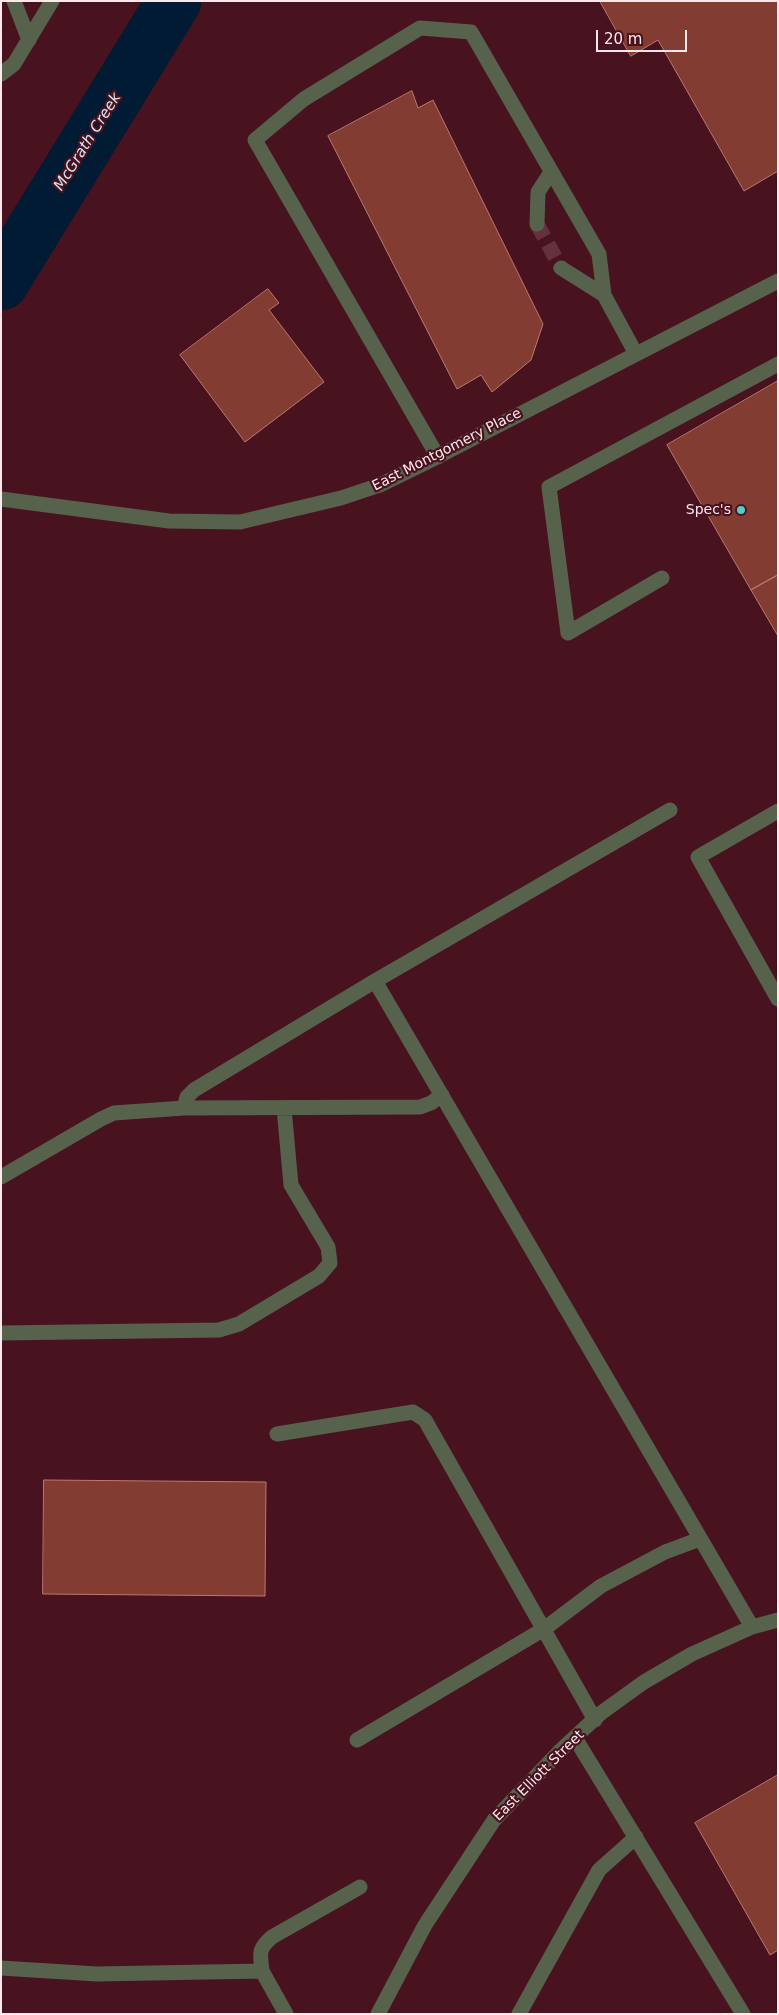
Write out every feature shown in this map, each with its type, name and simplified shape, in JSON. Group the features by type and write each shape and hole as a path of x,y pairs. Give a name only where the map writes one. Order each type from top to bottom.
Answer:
{"street":[{"path":"14,1 29,40"},
{"path":"1,74 14,64 52,1"},
{"path":"438,457 255,140 304,99 420,28 471,32 599,254 604,295 636,354"},
{"path":"537,224 538,192 550,172"},
{"path":"561,268 604,295"},
{"name":"East Montgomery Place","path":"1,499 169,521 240,522 341,498 380,485 438,457 778,281"},
{"path":"662,578 568,633 549,487 778,364"},
{"path":"184,1108 187,1097 194,1090 374,981 670,810"},
{"path":"778,812 698,857 778,999"},
{"path":"374,981 752,1627"},
{"path":"1,1177 92,1123 114,1113 184,1108 420,1107 431,1103 442,1095"},
{"path":"1,1332 219,1330 240,1324 319,1276 330,1263 328,1247 291,1185 284,1108"},
{"path":"277,1434 413,1412 425,1420 595,1720"},
{"path":"357,1740 544,1629 601,1586 665,1552 700,1539"},
{"name":"East Elliott Street","path":"378,2014 425,1925 494,1820 575,1738 644,1682 692,1654 752,1627 778,1620"},
{"path":"575,1738 743,2014"},
{"path":"519,2014 599,1870 636,1837"},
{"path":"286,2014 262,1971 260,1957 262,1945 272,1937 360,1888"},
{"path":"1,1968 97,1974 262,1971"}],"building":[{"path":"600,1 778,1 778,171 744,191 658,40 631,56"},
{"path":"412,91 418,108 433,100 543,324 531,360 492,392 481,375 457,389 328,136"},
{"path":"268,289 279,303 269,310 324,382 245,442 180,355"},
{"name":"Spec's","path":"778,381 778,575 751,590 667,445"},
{"path":"778,575 778,636 751,590"},
{"path":"44,1480 266,1482 265,1596 43,1594"},
{"path":"778,1775 778,1950 770,1955 695,1823"}],"waterway":[{"name":"McGrath Creek","path":"1,283 174,1"}],"tunnel":[{"path":"537,224 561,268"}],"place":[{"name":"Spec's","path":"741,510"}]}
